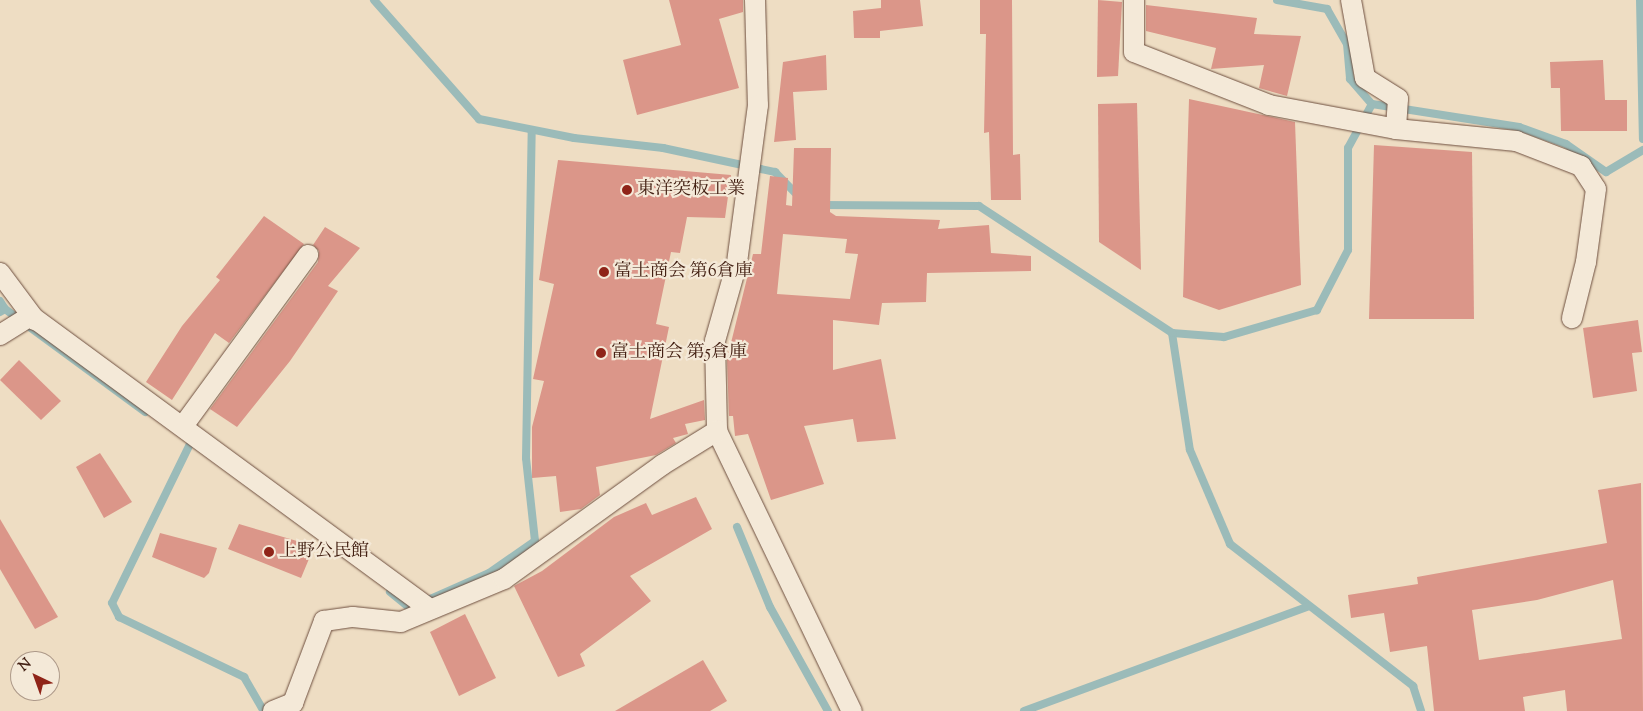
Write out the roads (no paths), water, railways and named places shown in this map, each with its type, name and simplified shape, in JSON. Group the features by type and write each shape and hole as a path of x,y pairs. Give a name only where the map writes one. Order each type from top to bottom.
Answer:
{"street":[{"path":"755,0 758,105 737,263 715,340 717,431 852,711"},
{"path":"1134,0 1134,52 1269,105 1396,129 1516,141 1581,166 1596,189 1572,318"},
{"path":"1351,0 1365,78 1398,99 1396,129"},
{"path":"183,426 308,255"},
{"path":"0,273 20,324 183,426 424,602"},
{"path":"274,711 292,703 324,621 353,617 402,622 424,602 504,580 662,465 717,431"}],"waterway":[{"path":"374,0 479,119 574,138 663,148 775,172 798,196"},
{"path":"1277,0 1327,9 1347,44 1350,79 1372,104 1519,127 1566,144 1606,172 1643,150"},
{"path":"1640,0 1643,139"},
{"path":"1372,104 1348,148 1348,250 1317,310 1224,337 1172,333 1190,450 1230,544 1413,686 1421,711"},
{"path":"390,592 410,608 489,573 535,541 526,458 532,130"},
{"path":"821,205 979,206 1172,333"},
{"path":"0,301 5,309 0,312"},
{"path":"5,309 145,412"},
{"path":"190,444 112,603 119,617 244,677 264,711"},
{"path":"737,527 770,607 828,711"},
{"path":"1024,711 1307,607"}],"place":[{"name":"東洋突板工業","path":"627,190"},
{"name":"富士商会 第6倉庫","path":"604,272"},
{"name":"富士商会 第5倉庫","path":"601,353"},
{"name":"上野公民館","path":"269,552"}]}
